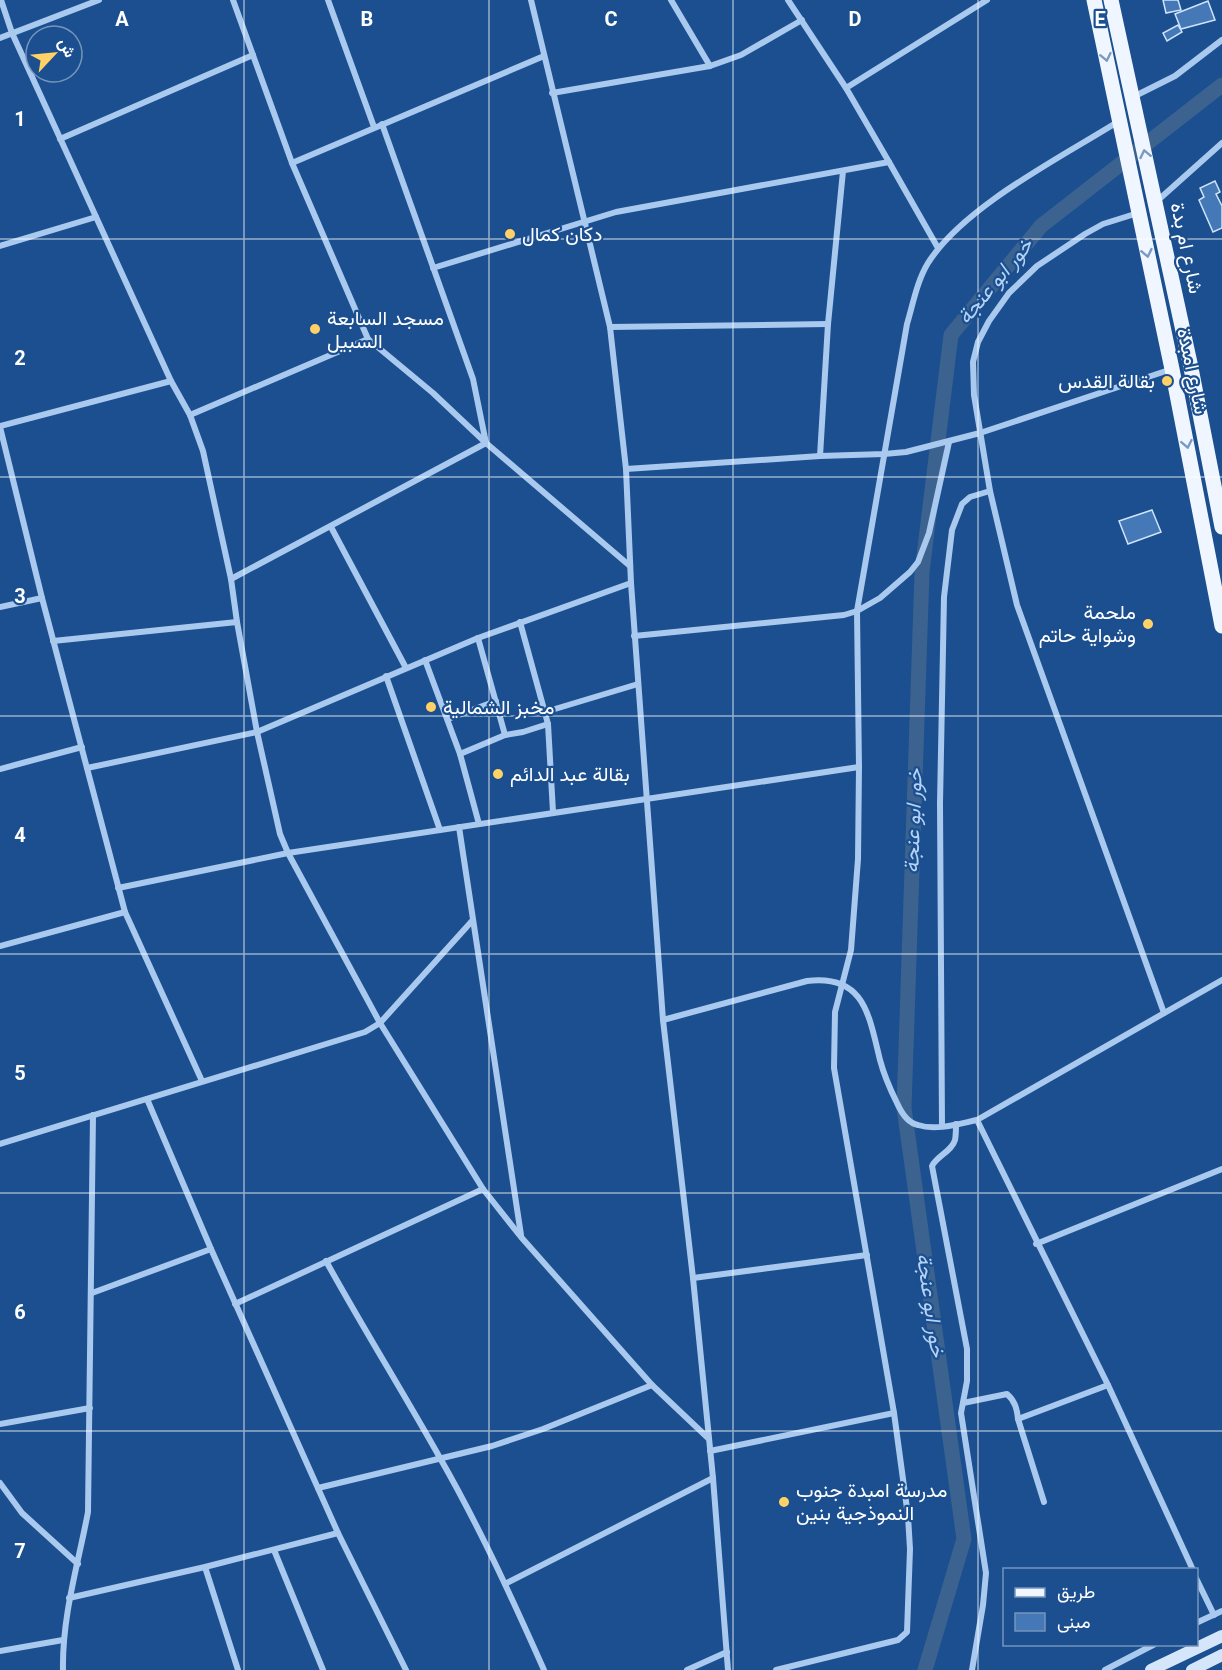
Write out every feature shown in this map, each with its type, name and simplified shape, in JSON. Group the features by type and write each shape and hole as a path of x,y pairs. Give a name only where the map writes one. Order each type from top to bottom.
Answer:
{"main road":[{"path":"1094,0 1120,127"},
{"name":"شارع ام بدة","path":"1111,0 1190,363 1222,527"},
{"name":"شارع امبدة","path":"1120,127 1172,369 1222,626"},
{"path":"1151,1670 1222,1636"},
{"path":"1192,1670 1222,1655"}],"street":[{"path":"1,0 12,33 171,381 189,415 203,451 231,579 257,732 280,834 288,853 380,1023 483,1189 521,1237 652,1385 708,1438"},
{"path":"0,38 99,0"},
{"path":"233,0 292,163 368,339 630,566"},
{"path":"328,0 374,127"},
{"path":"531,0 610,327 626,469 634,636 663,1020 693,1278 713,1478 728,1670"},
{"path":"671,0 710,66"},
{"path":"788,0 846,88 938,248"},
{"path":"846,88 987,0"},
{"path":"552,93 710,66 741,55 802,20"},
{"path":"1133,97 1175,76 1222,40"},
{"path":"60,139 253,55"},
{"path":"292,163 544,56"},
{"path":"382,124 473,379 486,443"},
{"path":"776,1670 898,1640 907,1632 910,1549 908,1516 894,1413 834,1068 835,1012 853,934 858,859 857,611 907,324 919,283 927,266 938,248 974,214 1024,180 1120,127"},
{"path":"1154,195 1221,147"},
{"path":"433,268 585,220 635,208 889,162"},
{"path":"820,456 828,324 843,171"},
{"path":"1139,213 1103,224 1075,240 1025,276 1003,300 982,333 975,350 974,395 990,491 1026,635 1164,1013"},
{"path":"0,246 96,217"},
{"path":"610,327 828,324"},
{"path":"189,415 368,339"},
{"path":"626,469 884,454 924,448 980,433 1172,369"},
{"path":"171,381 0,426 53,641 125,912 202,1081"},
{"path":"634,636 844,615 857,611 880,598 918,562 929,533 950,442"},
{"path":"231,579 486,443"},
{"path":"942,1126 940,803 944,597 952,530 962,504 970,497 990,491"},
{"path":"331,527 406,668"},
{"path":"87,768 257,732 478,638 631,583"},
{"path":"0,607 42,598"},
{"path":"53,641 237,622"},
{"path":"520,622 548,724 554,812"},
{"path":"478,638 505,735"},
{"path":"425,660 460,754 479,824"},
{"path":"386,676 440,830"},
{"path":"545,712 638,684"},
{"path":"448,719 496,701"},
{"path":"460,754 505,735 548,724"},
{"path":"0,769 81,747"},
{"path":"118,888 288,853 859,767"},
{"path":"459,827 521,1237"},
{"path":"0,946 125,912"},
{"path":"0,1144 365,1032 380,1023 472,921"},
{"path":"663,1020 807,981 821,979 842,984 853,990 865,1006 887,1083 900,1110 909,1122 934,1128 976,1120 1222,980"},
{"path":"147,1099 235,1305 338,1533 406,1670"},
{"path":"63,1670 63,1640 69,1598 88,1512 93,1115"},
{"path":"976,1120 1108,1385 1193,1568"},
{"path":"956,1124 955,1140 932,1166 967,1349 967,1381 961,1413 986,1573 972,1670"},
{"path":"1036,1244 1222,1169"},
{"path":"235,1305 483,1189"},
{"path":"92,1293 211,1249"},
{"path":"693,1278 867,1255"},
{"path":"326,1261 441,1458 505,1584 544,1670"},
{"path":"318,1488 512,1440 652,1385"},
{"path":"1018,1419 1108,1385"},
{"path":"963,1403 1007,1394 1017,1407 1018,1419 1044,1502"},
{"path":"0,1424 90,1408"},
{"path":"710,1451 894,1413"},
{"path":"505,1584 713,1478"},
{"path":"0,1483 22,1513 78,1564"},
{"path":"69,1598 205,1567 338,1533"},
{"path":"274,1550 323,1670"},
{"path":"205,1567 238,1670"},
{"path":"1198,1580 1214,1615"},
{"path":"1198,1623 1222,1611"},
{"path":"0,1651 63,1640"},
{"path":"1105,1670 1151,1646"},
{"path":"687,1670 727,1652"}],"building":[{"path":"1163,0 1178,0 1181,10 1166,13"},
{"path":"1208,1 1215,20 1181,29 1175,14"},
{"path":"1178,25 1182,32 1167,41 1163,33"},
{"path":"1215,181 1220,192 1216,194 1222,206 1222,228 1213,232 1199,200 1204,197 1200,188"},
{"path":"1152,510 1161,532 1128,544 1119,521"}],"waterway":[{"name":"خور ابو عنجة","path":"925,1670 964,1539 904,1108 922,572 951,335 1041,226 1222,85"}],"place":[{"name":"دكان كمال","path":"510,234"},
{"name":"مسجد السابعة السبيل","path":"315,329"},
{"name":"بقالة القدس","path":"1167,381"},
{"name":"ملحمة وشواية حاتم","path":"1148,624"},
{"name":"مخبز الشمالية","path":"431,707"},
{"name":"بقالة عبد الدائم","path":"498,774"},
{"name":"مدرسة امبدة جنوب النموذجية بنين","path":"784,1502"}]}
